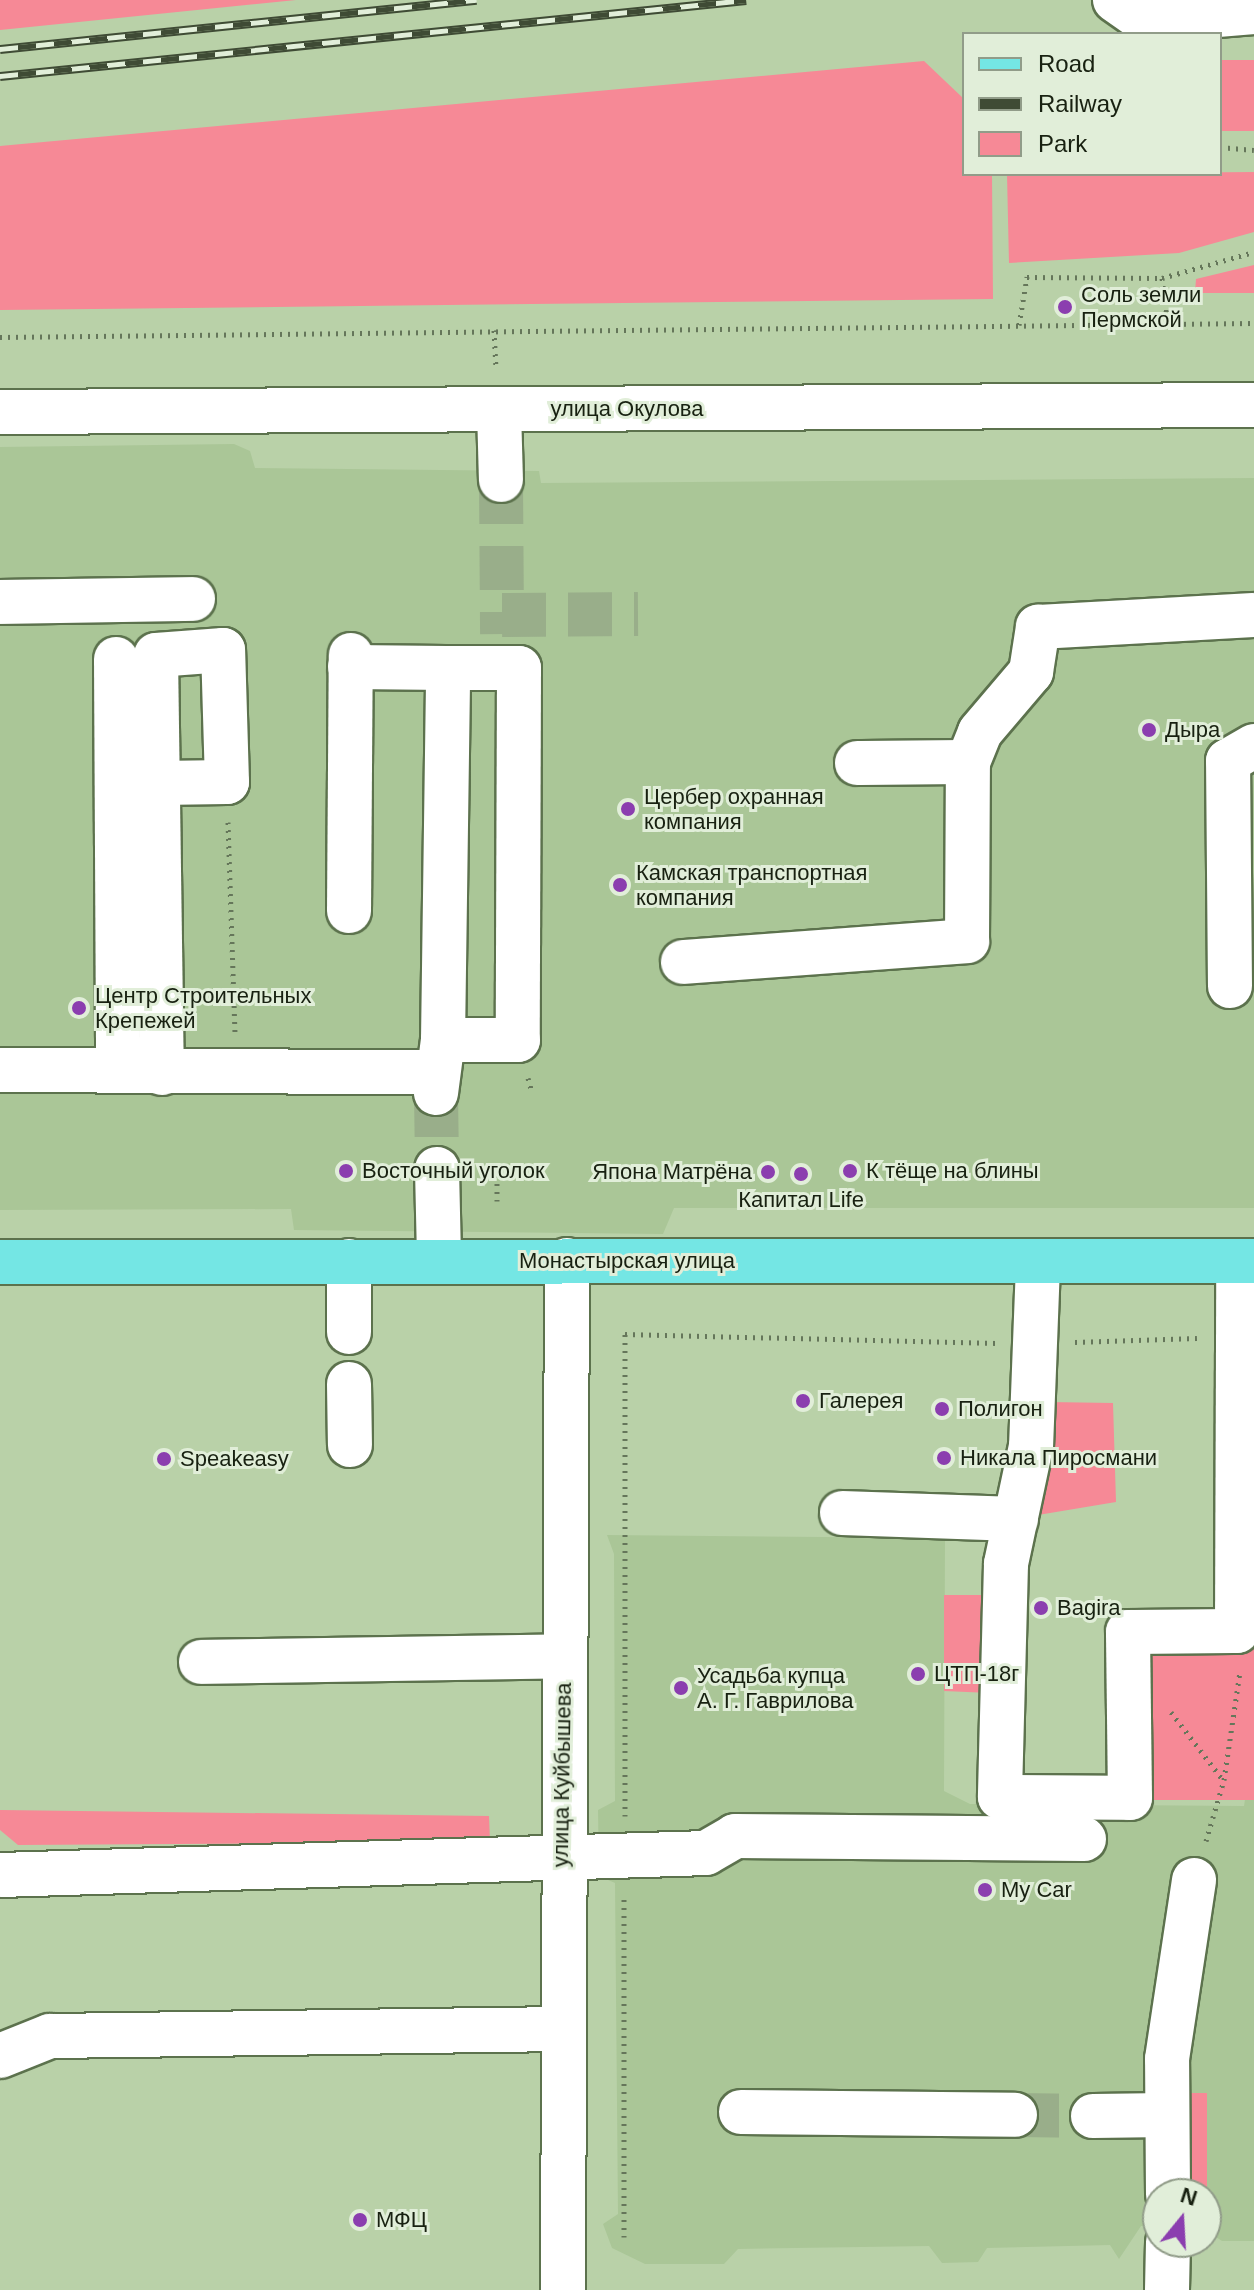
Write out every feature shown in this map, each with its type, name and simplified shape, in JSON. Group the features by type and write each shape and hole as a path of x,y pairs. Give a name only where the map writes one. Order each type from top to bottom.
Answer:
{"main road":[{"name":"Монастырская улица","path":"0,1262 567,1260 1038,1265 1246,1261"}],"street":[{"path":"1115,0 1145,21 1254,12"},
{"name":"улица Окулова","path":"0,412 1254,405"},
{"path":"499,410 501,480"},
{"path":"0,602 193,599"},
{"path":"683,962 967,941 968,762 980,732 1031,672 1038,627 1254,615"},
{"path":"159,783 227,782 223,650 156,655 162,1073"},
{"path":"0,1070 236,1073 438,1068 518,1040 519,668 502,651 448,668 350,661 349,911"},
{"path":"116,659 118,1071"},
{"path":"438,1068 448,668"},
{"path":"1230,986 1228,761 1254,746"},
{"path":"857,763 968,762"},
{"path":"437,1169 439,1260"},
{"name":"улица Куйбышева","path":"563,2290 560,1855 567,1260"},
{"path":"349,1261 349,1332"},
{"path":"1038,1265 1031,1446 1006,1564 1000,1797 1130,1798 1128,1632 1246,1632 1237,1337 1246,1261"},
{"path":"349,1384 350,1445"},
{"path":"842,1513 1016,1519"},
{"path":"201,1662 563,1656"},
{"path":"0,1875 560,1855 706,1853 735,1836 1084,1839"},
{"path":"1168,2178 1167,2059 1194,1880"},
{"path":"0,2056 50,2036 562,2029"},
{"path":"741,2112 1015,2115"},
{"path":"1093,2116 1167,2115"},
{"path":"1167,2290 1168,2258"}],"path":[{"path":"1222,147 1254,150"},
{"path":"1019,325 1027,277 1162,278 1254,252"},
{"path":"1162,278 1168,325"},
{"path":"0,337 1254,323"},
{"path":"227,782 236,1073"},
{"path":"497,1169 497,1201"},
{"path":"624,2237 625,1334 1035,1344 1237,1337"},
{"path":"1194,1880 1224,1780 1246,1632"},
{"path":"1127,1684 1159,1698 1224,1780"}],"shaded area":[{"path":"234,444 250,451 255,468 539,471 541,483 1254,478 1254,1208 674,1208 663,1234 294,1230 291,1209 0,1210 0,447"},
{"path":"607,1535 945,1538 944,1791 970,1804 1244,1806 1254,1742 1254,2241 1222,2241 1222,2178 1142,2178 1142,2226 1119,2259 1110,2245 987,2248 978,2262 942,2263 929,2246 738,2249 724,2264 645,2264 612,2248 603,2224 618,2214 615,1883 599,1876 598,1810 615,1801 614,1554"}],"green space":[{"path":"0,0 296,0 0,30"},
{"path":"1222,60 1254,60 1254,131 1222,131"},
{"path":"924,61 962,97 962,176 992,176 993,299 0,310 0,146"},
{"path":"1222,172 1254,172 1254,232 1179,253 1009,263 1007,176 1222,176"},
{"path":"1254,265 1254,293 1195,293 1196,279"},
{"path":"1048,1402 1113,1403 1116,1502 1038,1515"},
{"path":"944,1595 1002,1595 990,1693 944,1691"},
{"path":"1145,1646 1254,1646 1254,1800 1145,1800"},
{"path":"0,1810 489,1816 490,1842 18,1845 0,1830"},
{"path":"1190,2093 1207,2093 1207,2178 1190,2178"}],"tunnel":[{"path":"501,480 502,634"},
{"path":"502,615 638,614"},
{"path":"436,1093 437,1169"},
{"path":"1015,2115 1093,2116"}],"railway":[{"path":"0,49 476,0"},
{"path":"0,76 746,0"}],"place":[{"name":"Соль земли Пермской","path":"1065,307"},
{"name":"Дыра","path":"1149,730"},
{"name":"Цербер охранная компания","path":"628,809"},
{"name":"Камская транспортная компания","path":"620,885"},
{"name":"Центр Строительных Крепежей","path":"79,1008"},
{"name":"Восточный уголок","path":"346,1171"},
{"name":"К тёще на блины","path":"850,1171"},
{"name":"Япона Матрёна","path":"768,1172"},
{"name":"Капитал Life","path":"801,1174"},
{"name":"Галерея","path":"803,1401"},
{"name":"Полигон","path":"942,1409"},
{"name":"Никала Пиросмани","path":"944,1458"},
{"name":"Speakeasy","path":"164,1459"},
{"name":"Bagira","path":"1041,1608"},
{"name":"ЦТП-18г","path":"918,1674"},
{"name":"Усадьба купца А. Г. Гаврилова","path":"681,1688"},
{"name":"My Car","path":"985,1890"},
{"name":"МФЦ","path":"360,2220"}]}
